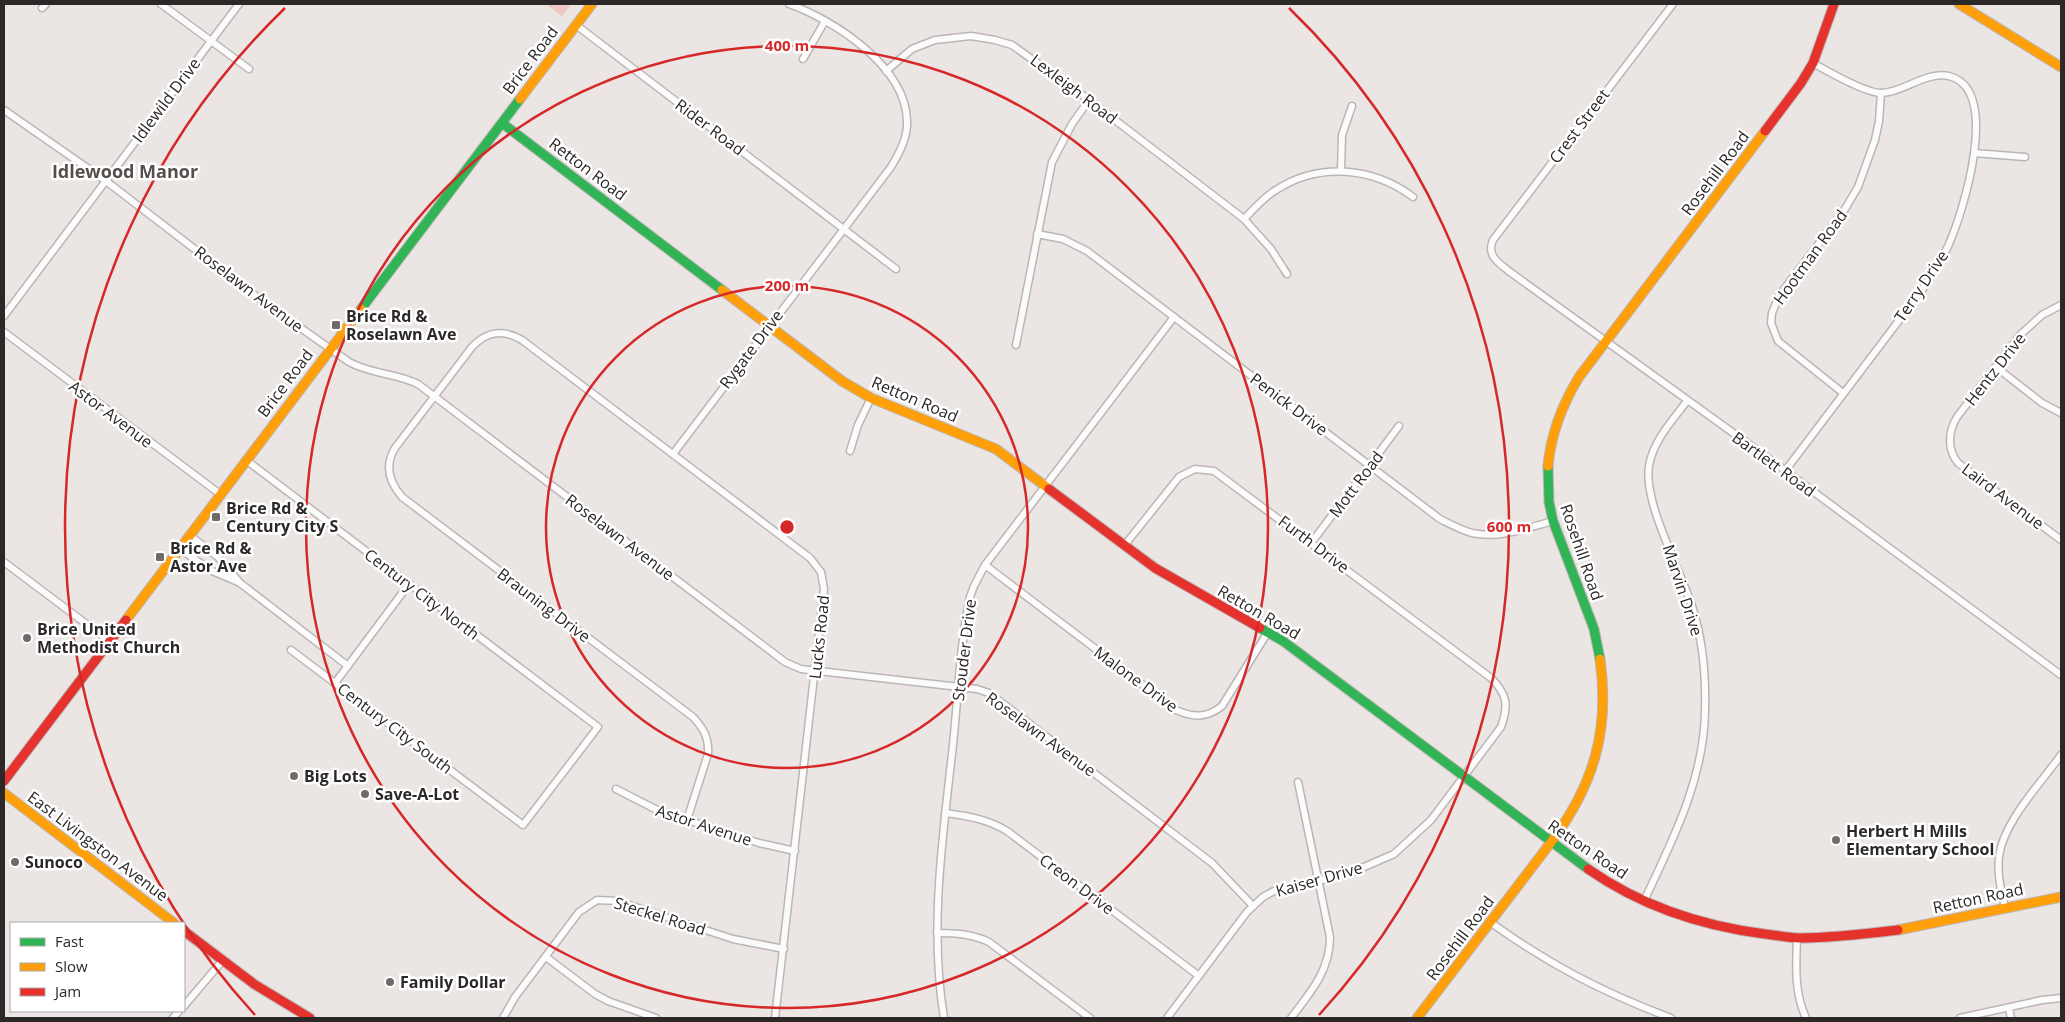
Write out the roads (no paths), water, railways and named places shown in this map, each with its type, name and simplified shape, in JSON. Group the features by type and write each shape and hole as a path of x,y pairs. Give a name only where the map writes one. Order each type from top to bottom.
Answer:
{"street":[{"path":"161,4 249,69"},
{"name":"Idlewild Drive","path":"4,316 239,4"},
{"name":"Brice Road","path":"4,781 592,4"},
{"path":"789,4 844,31 862,45 886,70"},
{"name":"Crest Street","path":"1490,251 1493,240 1673,4"},
{"name":"Rosehill Road","path":"1417,1018 1573,811 1588,781 1600,738 1605,691 1603,670 1594,628 1552,521 1547,474 1548,457 1554,427 1571,389 1793,93 1812,64 1834,4"},
{"path":"1958,4 2061,67"},
{"path":"803,59 825,21"},
{"name":"Rider Road","path":"576,25 896,269"},
{"name":"Lexleigh Road","path":"886,70 912,49 935,40 959,36 983,37 1012,45 1089,100 1244,218 1271,250 1287,274"},
{"path":"1812,64 1862,87 1881,93"},
{"name":"Rygate Drive","path":"672,454 898,155 904,144 908,120 900,94 886,70"},
{"name":"Terry Drive","path":"1785,471 1937,267 1949,244 1966,199 1974,152 1975,109 1967,89 1959,81 1948,76 1937,77 1881,93"},
{"name":"Hootman Road","path":"1844,393 1778,341 1771,323 1772,313 1779,296 1845,209 1858,186 1875,140 1879,121 1881,93"},
{"path":"1016,345 1052,162 1072,124 1089,100"},
{"path":"1341,171 1342,135 1352,106"},
{"name":"Roselawn Avenue","path":"4,110 106,181 260,299 330,349 361,369 407,379 434,397 785,662 802,669 815,671 983,691 997,698 1212,863 1253,906"},
{"name":"Retton Road","path":"502,123 842,380 871,398 991,446 1124,546 1173,580 1268,632 1300,654 1550,843 1601,878 1644,901 1674,914 1710,924 1741,931 1797,938 1835,937 1899,930 2061,897"},
{"path":"1974,152 2024,157"},
{"path":"1244,218 1274,191 1286,184 1313,174 1341,171 1355,172 1392,183 1413,197"},
{"name":"Penick Drive","path":"1037,234 1074,243 1440,519 1472,533 1506,534 1552,521"},
{"name":"Bartlett Road","path":"1490,251 1496,261 1510,272 1785,471 2061,675"},
{"name":"Hentz Drive","path":"1950,447 1953,423 2020,335 2032,323 2061,304"},
{"name":"Stouder Drive","path":"944,1018 938,973 939,870 970,597 985,565 1174,317"},
{"name":"Astor Avenue","path":"4,332 220,494"},
{"name":"Lucks Road","path":"434,397 476,342 491,333 505,333 522,340 810,558 821,572 824,589 776,1018"},
{"path":"1996,367 2042,403 2061,413"},
{"name":"Brauning Drive","path":"434,397 391,455 389,474 391,482 402,497 700,724 706,734 708,754 687,820"},
{"path":"850,451 858,425 871,398"},
{"name":"Marvin Drive","path":"1644,901 1680,824 1700,762 1704,734 1704,661 1698,628 1686,589 1654,505 1648,476 1649,464 1656,445 1687,401"},
{"name":"Mott Road","path":"1312,542 1399,426"},
{"name":"Laird Avenue","path":"1950,447 1955,459 1964,468 2061,540"},
{"name":"Century City North","path":"246,460 598,727 523,825"},
{"name":"Furth Drive","path":"1124,546 1172,484 1187,471 1195,469 1214,471 1312,542 1491,678 1501,688 1506,701"},
{"name":"Century City South","path":"189,535 218,557 240,582 348,666"},
{"name":"Century City South","path":"179,548 210,570 240,582"},
{"path":"4,562 109,641"},
{"name":"Malone Drive","path":"985,565 1176,710 1195,716 1210,714 1222,706 1229,698 1268,632"},
{"path":"335,683 409,584"},
{"name":"Century City South","path":"291,650 523,825"},
{"name":"Kaiser Drive","path":"1167,1018 1253,906 1274,891 1348,874 1394,854 1432,820 1501,727 1506,714 1506,701"},
{"path":"2005,907 1999,856 2005,837 2014,818 2061,755"},
{"path":"1291,1018 1323,973 1330,949 1330,937 1298,782"},
{"name":"Astor Avenue","path":"616,789 642,804 687,820 759,843 795,851"},
{"name":"East Livingston Avenue","path":"4,793 173,922"},
{"name":"Creon Drive","path":"945,813 977,817 992,822 1007,831 1198,976"},
{"name":"Steckel Road","path":"503,1018 515,996 579,912 590,903 604,900 618,901 734,940 784,949"},
{"path":"1490,922 1535,954 1593,986 1671,1018"},
{"path":"185,932 263,989 310,1018"},
{"path":"937,933 963,934 978,937 989,942 1090,1018"},
{"path":"1797,938 1797,992 1806,1018"},
{"path":"546,957 594,994 656,1018"},
{"path":"185,1005 223,960"},
{"path":"1960,1018 2061,998"},
{"path":"2008,1008 2011,1018"}],"place":[{"name":"Brice Rd & Roselawn Ave","path":"336,325"},
{"name":"Brice Rd & Century City S","path":"216,517"},
{"name":"Brice Rd & Astor Ave","path":"160,557"},
{"name":"Brice United Methodist Church","path":"27,638"},
{"name":"Big Lots","path":"294,776"},
{"name":"Save-A-Lot","path":"365,794"},
{"name":"Herbert H Mills Elementary School","path":"1836,840"},
{"name":"Sunoco","path":"15,862"},
{"name":"Family Dollar","path":"390,982"}],"district":[{"name":"Idlewood Manor","path":"125,172"}]}
